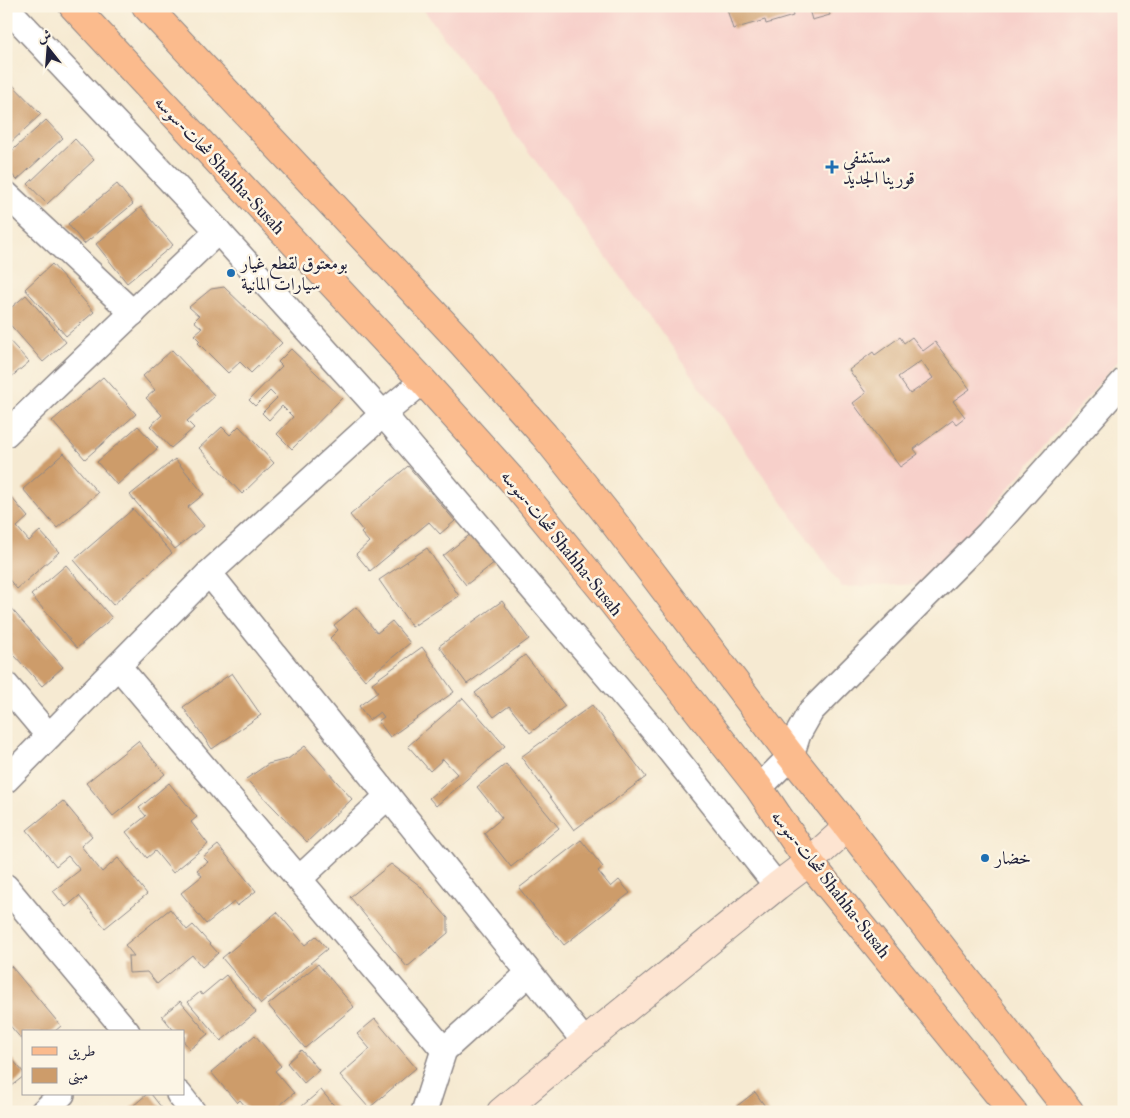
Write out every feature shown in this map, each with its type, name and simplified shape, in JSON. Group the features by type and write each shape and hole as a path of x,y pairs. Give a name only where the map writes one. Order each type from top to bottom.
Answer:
{"main road":[{"name":"شحات-سوسه Shahha-Susah","path":"73,6 423,381 524,494 606,594 758,788 809,862 1013,1112"},
{"path":"146,6 464,344 544,435 614,523 791,756 1070,1112"}],"street":[{"path":"6,7 218,232 383,414 655,732 777,886"},
{"path":"6,194 133,313"},
{"path":"6,434 218,232"},
{"path":"6,780 209,573 383,414 423,381"},
{"path":"758,788 791,756 798,734 811,711 988,534 1124,381"},
{"path":"209,573 585,1042"},
{"path":"118,666 444,1050"},
{"path":"6,685 49,736"},
{"path":"299,879 388,796"},
{"path":"502,1112 585,1042 809,862 848,827"},
{"path":"6,887 125,1030"},
{"path":"424,1112 444,1050 529,973"},
{"path":"43,1112 60,1096"},
{"path":"181,1096 193,1112"}],"shaded area":[{"name":"مستشفي قورينا الجديد","path":"421,6 1124,6 1124,354 927,584 842,587 658,327"}],"building":[{"path":"726,6 808,7 792,12 793,16 766,24 765,20 733,29"},
{"path":"808,6 827,6 830,15 812,20"},
{"path":"6,78 41,114 6,147"},
{"path":"46,120 63,138 17,180 6,168 6,156"},
{"path":"75,139 94,160 47,204 28,184"},
{"path":"117,184 133,204 84,244 68,224"},
{"path":"141,207 173,245 127,283 96,244"},
{"path":"52,264 94,312 66,336 25,289"},
{"path":"224,287 282,343 251,373 240,362 228,373 198,343 200,341 194,335 202,328 194,321 199,316 189,307 211,289"},
{"path":"26,295 66,342 43,362 6,320 6,312"},
{"path":"6,337 29,362 9,379 6,376"},
{"path":"900,337 904,343 912,337 923,351 935,342 970,389 953,401 965,417 956,424 953,420 914,449 918,454 900,467 853,403 866,393 849,370 873,352 875,355","holes":["921,361 933,378 910,394 898,377"]},
{"path":"291,349 342,398 292,449 277,434 293,417 282,406 269,420 262,413 277,398 270,391 255,406 249,400 282,366 278,362"},
{"path":"172,350 215,396 187,421 194,428 171,448 150,426 162,415 146,398 155,390 143,376"},
{"path":"103,377 136,414 85,459 52,421"},
{"path":"138,426 158,448 117,485 97,462"},
{"path":"239,426 274,463 242,494 199,448 222,427 230,435"},
{"path":"64,453 98,493 57,528 23,489"},
{"path":"175,459 204,494 188,507 204,526 175,549 130,495"},
{"path":"408,466 455,521 440,534 429,522 370,571 356,554 369,542 350,515"},
{"path":"11,497 28,517 17,527 29,541 40,531 59,552 17,589 6,576 6,501"},
{"path":"133,509 172,553 113,605 74,560"},
{"path":"472,533 495,562 466,585 443,556"},
{"path":"427,548 459,596 412,627 379,580"},
{"path":"66,565 112,618 77,648 31,595"},
{"path":"502,601 529,639 467,684 439,646"},
{"path":"8,605 63,667 42,686 6,646 6,607"},
{"path":"356,607 377,633 392,621 410,643 365,680 330,638 338,630 334,625"},
{"path":"422,647 454,692 390,737 378,721 384,717 380,712 369,720 359,706 378,692 372,683"},
{"path":"525,655 565,706 530,733 509,706 494,717 475,693"},
{"path":"232,673 261,715 212,749 183,707"},
{"path":"463,698 505,746 436,806 429,798 457,774 443,759 430,771 408,746"},
{"path":"592,705 646,777 574,830 521,757"},
{"path":"138,741 165,774 113,816 86,783"},
{"path":"305,746 352,799 307,842 246,779 268,764 288,759"},
{"path":"506,764 559,828 511,867 484,833 502,818 477,787"},
{"path":"169,783 197,817 191,822 208,844 173,873 155,851 147,858 126,832 146,816 139,808"},
{"path":"63,801 92,836 81,846 102,872 118,858 147,894 105,928 79,896 66,907 53,891 80,870 68,856 56,866 27,830"},
{"path":"581,840 603,867 598,871 611,887 619,880 630,893 564,945 519,888"},
{"path":"218,845 256,891 237,906 234,902 206,924 181,893 202,876 197,870 208,862 203,857"},
{"path":"391,864 419,885 448,918 448,933 407,967 350,897"},
{"path":"170,909 187,930 193,925 218,953 202,967 192,955 157,984 147,972 129,973 128,956 134,956 125,945"},
{"path":"277,912 305,945 316,936 327,949 261,1004 222,958"},
{"path":"318,964 354,1007 305,1048 268,1005"},
{"path":"11,966 61,1026 56,1030 22,1030 22,1040 6,1021 6,969"},
{"path":"226,975 256,1012 221,1041 188,1002 200,992 202,995"},
{"path":"180,1001 208,1034 190,1049 185,1043 185,1030 173,1030 162,1016"},
{"path":"375,1019 416,1068 369,1108 340,1075 370,1049 357,1034"},
{"path":"255,1035 281,1066 275,1071 294,1093 272,1112 250,1112 240,1100 237,1103 211,1072"},
{"path":"301,1050 319,1070 304,1083 287,1063"},
{"path":"6,1052 22,1071 22,1078 6,1090"},
{"path":"321,1090 337,1109 334,1112 295,1112"},
{"path":"755,1092 769,1112 735,1112 733,1109"},
{"path":"145,1096 153,1096 165,1112 126,1112"}],"place":[{"name":"مستشفي قورينا الجديد","path":"832,167"},
{"name":"بومعتوق لقطع غيار سيارات المانية","path":"231,273"},
{"name":"خضار","path":"985,858"}]}
